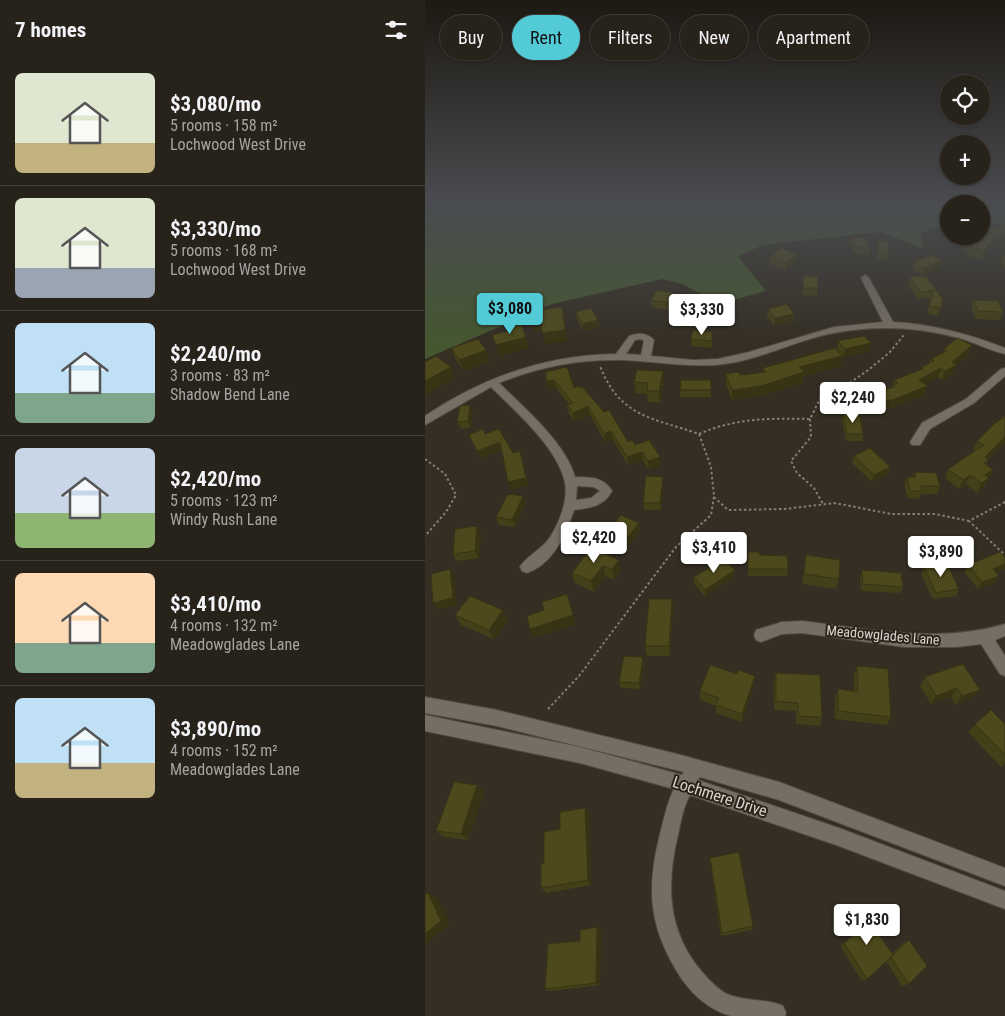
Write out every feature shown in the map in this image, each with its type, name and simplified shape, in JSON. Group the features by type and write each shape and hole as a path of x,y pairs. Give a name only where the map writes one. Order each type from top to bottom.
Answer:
{"street":[{"path":"865,278 889,324"},
{"path":"425,421 457,398 492,382 542,364 598,357 693,363 732,360 837,329 889,324 950,332 1005,351"},
{"path":"619,357 632,338 643,336 649,340 645,359"},
{"path":"916,442 926,426 966,404 1005,372"},
{"path":"492,382 554,449 571,482 570,506 553,546 527,567"},
{"path":"570,506 595,501 605,496 606,491 599,484 571,482"},
{"name":"Meadowglades Lane","path":"761,635 782,628 802,627 929,642 985,637 1005,630"},
{"path":"985,637 1005,669"},
{"name":"Lochmere Drive","path":"425,704 497,718 779,791 1005,877"},
{"name":"Lochmere Drive","path":"425,723 531,744 687,785 857,842 1005,900"},
{"path":"695,768 677,807 662,859 659,884 661,906 673,948 691,975 723,1003 776,1013"}],"path":[{"path":"823,504 813,487 797,474 791,461 811,437 810,419 822,395 851,382 889,353 903,338 903,325"},
{"path":"548,709 579,676 676,547 711,514 714,496 711,468 699,434 680,426 660,423 642,415 621,401 603,375 598,357"},
{"path":"699,434 713,426 728,423 756,420 810,419"},
{"path":"425,459 443,472 453,483 456,495 446,512 425,536"},
{"path":"714,496 728,510 784,509 823,504 846,504 891,514 935,514 969,521 1005,555"},
{"path":"969,521 1005,502"}],"shaded area":[{"path":"425,250 751,250 739,256 766,291 719,304 683,284 662,279 552,304 425,359"}],"building":[{"path":"778,250 787,250 797,254 787,263 770,257"},
{"path":"878,250 888,250 888,253 878,252"},
{"path":"932,255 942,261 924,268 914,261"},
{"path":"803,276 818,277 818,288 803,288"},
{"path":"926,276 943,300 941,308 929,306 934,290 920,292 910,277"},
{"path":"657,290 679,294 673,304 651,300"},
{"path":"686,300 697,304 683,316 672,312"},
{"path":"974,300 998,301 1003,312 978,311"},
{"path":"787,304 794,314 775,318 768,309"},
{"path":"562,307 565,330 542,333 541,320 531,321 531,311"},
{"path":"591,308 598,320 582,324 576,312"},
{"path":"521,324 526,337 496,345 492,335 512,330 511,327"},
{"path":"693,330 712,332 712,341 691,339"},
{"path":"864,336 871,343 845,349 838,341"},
{"path":"957,338 972,345 952,362 956,365 945,371 941,368 919,380 927,386 895,399 867,406 859,395 895,387 893,385 898,383 894,380 923,369 922,367 934,361 931,359 947,351 944,349"},
{"path":"478,339 486,350 459,360 451,348"},
{"path":"835,348 842,356 799,367 804,372 761,386 732,390 726,374 739,372 740,375 766,372 763,368"},
{"path":"436,356 451,367 425,381 425,362"},
{"path":"567,367 574,388 582,387 604,412 609,410 628,442 632,440 635,445 649,440 660,457 648,461 642,452 627,457 611,431 604,434 588,406 573,413 567,405 573,403 554,380 546,381 546,372"},
{"path":"637,370 663,371 659,391 647,391 648,383 634,382"},
{"path":"681,380 711,380 711,390 680,390"},
{"path":"470,405 468,421 457,422 460,406"},
{"path":"843,413 859,413 863,434 847,434"},
{"path":"1005,416 1005,437 985,457 989,460 984,463 993,470 985,475 989,478 982,483 970,475 963,480 948,469 984,445 977,441"},
{"path":"483,429 485,434 499,429 513,453 520,451 526,478 508,482 500,442 477,451 469,435"},
{"path":"870,448 890,467 874,475 854,456"},
{"path":"915,472 936,473 940,486 921,486 922,491 910,491 907,477 916,477"},
{"path":"646,476 663,477 660,503 643,503"},
{"path":"508,494 523,496 512,520 496,517"},
{"path":"621,515 639,523 623,543 598,531 605,523 612,526"},
{"path":"477,526 475,551 453,554 455,529"},
{"path":"591,548 619,560 612,569 603,566 591,581 572,573"},
{"path":"748,552 759,552 760,555 787,556 788,569 748,569"},
{"path":"1000,552 1005,558 1005,564 993,569 999,576 982,582 968,565"},
{"path":"806,555 840,560 839,579 804,574"},
{"path":"724,559 735,570 705,590 694,577"},
{"path":"947,564 959,589 936,593 924,567"},
{"path":"450,569 453,598 433,603 431,574"},
{"path":"862,570 901,573 903,587 863,584"},
{"path":"567,594 573,615 530,629 527,616 544,610 542,602"},
{"path":"470,596 503,610 489,630 455,615"},
{"path":"649,599 672,599 669,646 645,646"},
{"path":"624,656 643,657 639,683 619,682"},
{"path":"963,664 980,690 962,696 957,688 936,696 925,677"},
{"path":"710,665 737,674 739,670 755,676 742,714 716,705 719,698 700,691"},
{"path":"857,666 888,669 891,717 838,711 838,689 858,692"},
{"path":"776,673 820,675 822,717 798,716 798,703 776,701"},
{"path":"991,710 1005,724 1005,755 975,724"},
{"path":"454,782 477,785 461,834 436,831"},
{"path":"585,808 588,880 541,888 541,863 544,863 544,832 560,829 560,812"},
{"path":"739,852 753,926 722,933 710,858"},
{"path":"428,893 441,921 425,934 425,895"},
{"path":"862,910 893,955 867,979 844,943 857,932 850,921"},
{"path":"597,927 596,983 545,989 548,944 580,941 580,930"},
{"path":"909,940 927,966 909,984 891,957"}]}
